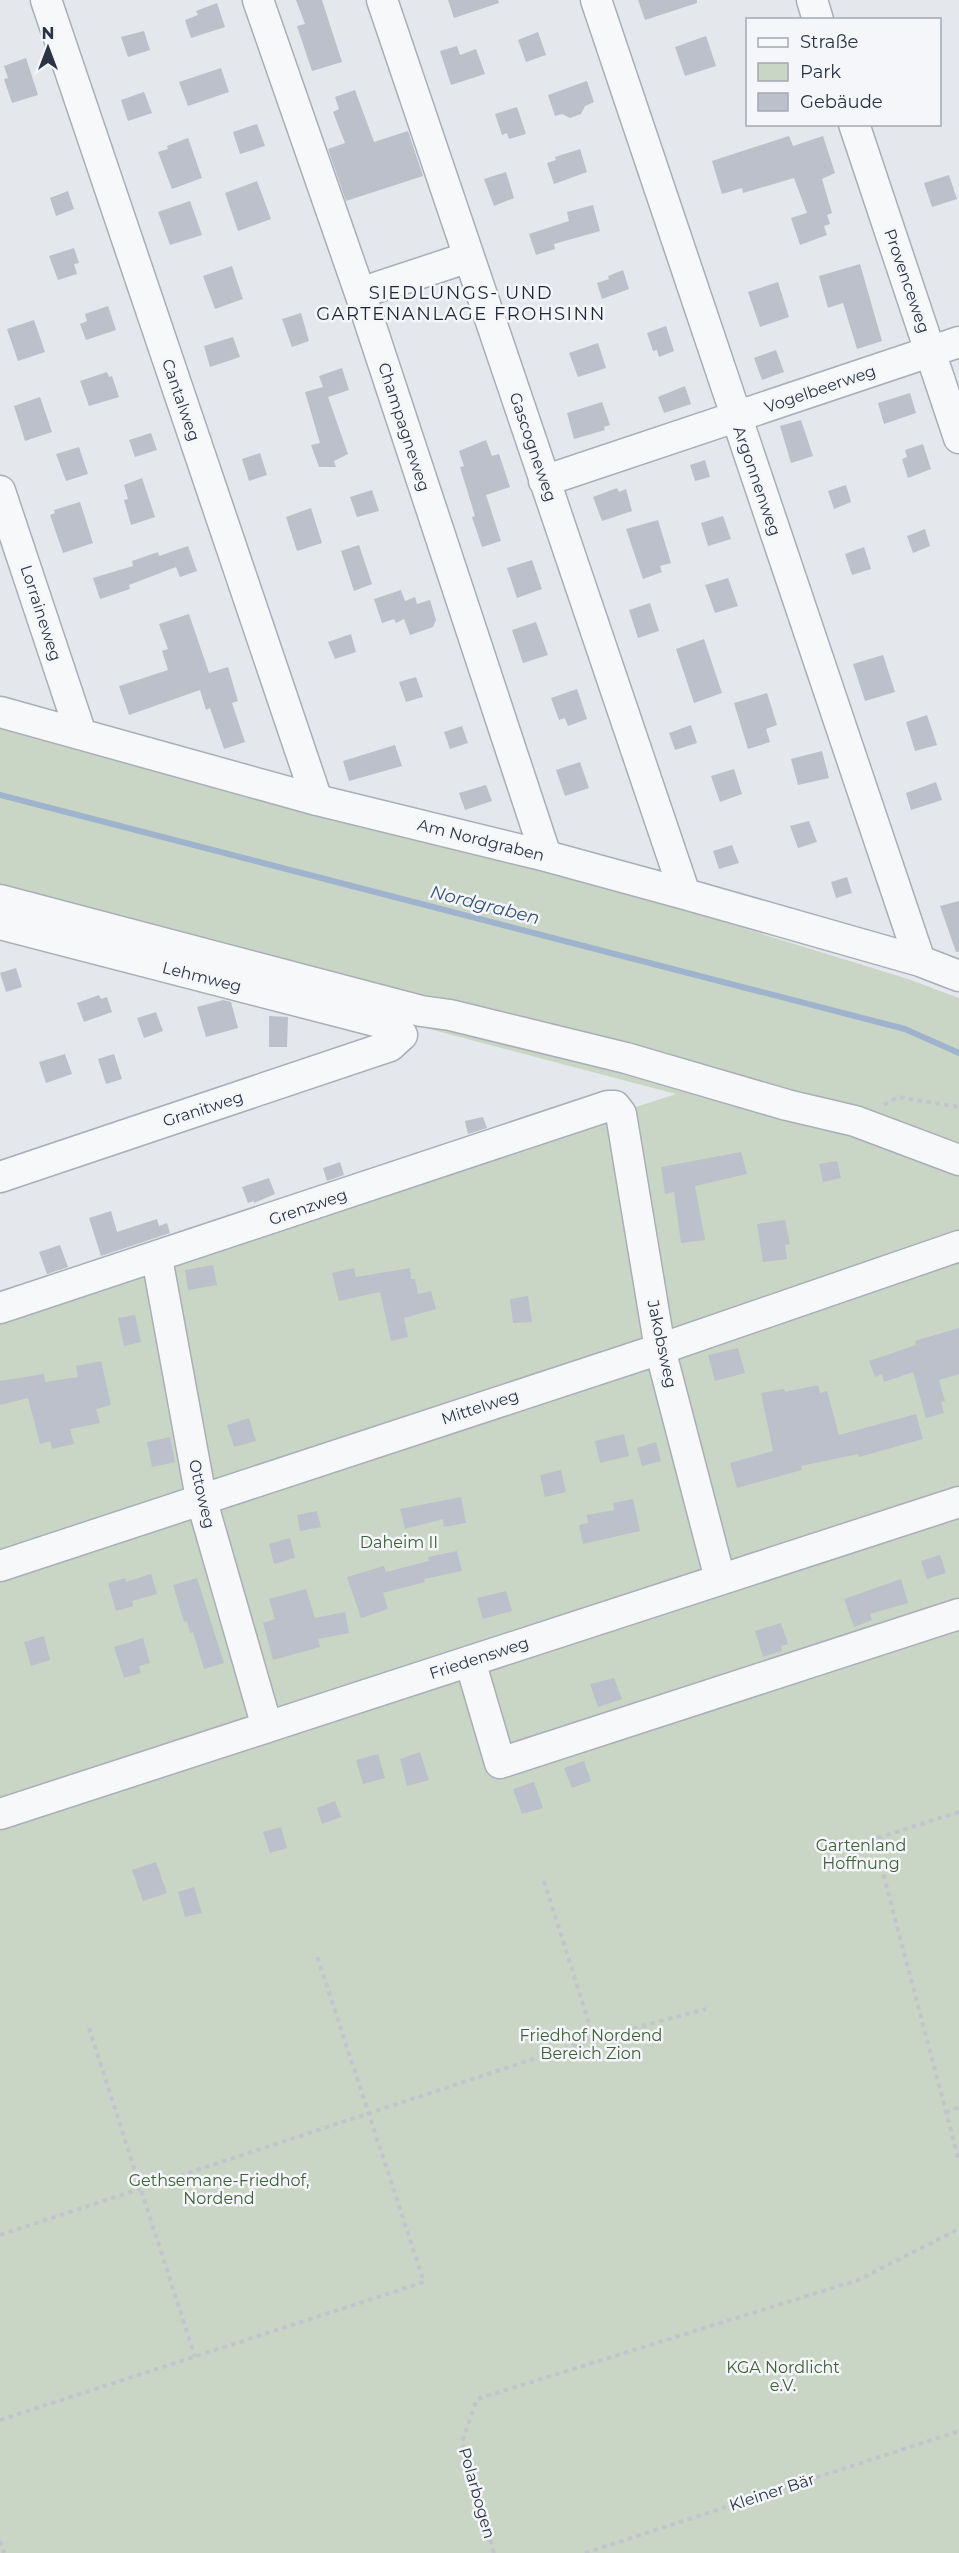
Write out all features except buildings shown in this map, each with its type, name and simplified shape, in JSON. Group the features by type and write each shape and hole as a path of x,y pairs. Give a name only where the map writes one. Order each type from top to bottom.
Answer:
{"lane":[{"name":"Cantalweg","path":"46,0 317,800"},
{"name":"Champagneweg","path":"258,0 360,293 546,856"},
{"name":"Gascogneweg","path":"382,0 685,894"},
{"name":"Argonnenweg","path":"596,0 920,961"},
{"path":"812,0 818,18"},
{"name":"Provenceweg","path":"855,126 959,438"},
{"path":"360,293 469,257"},
{"name":"Vogelbeerweg","path":"544,481 959,342"},
{"name":"Lorraineweg","path":"0,491 81,734"},
{"name":"Am Nordgraben","path":"0,712 317,800 546,856 685,894 920,961 959,976"},
{"path":"0,900 421,1011 450,1015 626,1058 787,1105 855,1121 959,1160"},
{"name":"Lehmweg","path":"0,924 379,1022 402,1035"},
{"name":"Granitweg","path":"0,1176 390,1046 402,1035"},
{"name":"Grenzweg","path":"0,1308 157,1258 608,1106 615,1106"},
{"name":"Jakobsweg","path":"615,1106 621,1113 660,1349 720,1579"},
{"name":"Mittelweg","path":"0,1566 201,1498 660,1349 959,1246"},
{"name":"Ottoweg","path":"157,1258 201,1498 267,1727"},
{"name":"Friedensweg","path":"0,1814 959,1502"},
{"path":"470,1661 500,1762 959,1614"}],"path":[{"path":"855,1121 898,1097 959,1107"},
{"path":"959,1812 874,1839 959,2161"},
{"path":"544,1881 594,2039"},
{"path":"0,2420 424,2282 317,1956"},
{"path":"0,2235 594,2039 706,2009"},
{"path":"89,2028 195,2357"},
{"path":"946,2113 959,2107"},
{"name":"Polarbogen","path":"494,2553 462,2442 477,2398 858,2280 959,2229"},
{"name":"Kleiner Bär","path":"585,2553 959,2431"},
{"path":"0,2541 4,2553"}],"green space":[{"path":"0,723 639,896 908,979 959,998 959,2553 0,2553 0,1313 676,1094 263,985 0,928"}],"waterway":[{"name":"Nordgraben","path":"0,795 905,1029 959,1053"}],"district":[{"name":"SIEDLUNGS- UND GARTENANLAGE FROHSINN","path":"461,303"}],"park label":[{"name":"Daheim II","path":"399,1542"},
{"name":"Gartenland Hoffnung","path":"861,1854"},
{"name":"Friedhof Nordend Bereich Zion","path":"591,2044"},
{"name":"Gethsemane-Friedhof, Nordend","path":"219,2189"},
{"name":"KGA Nordlicht e.V.","path":"783,2376"}]}
